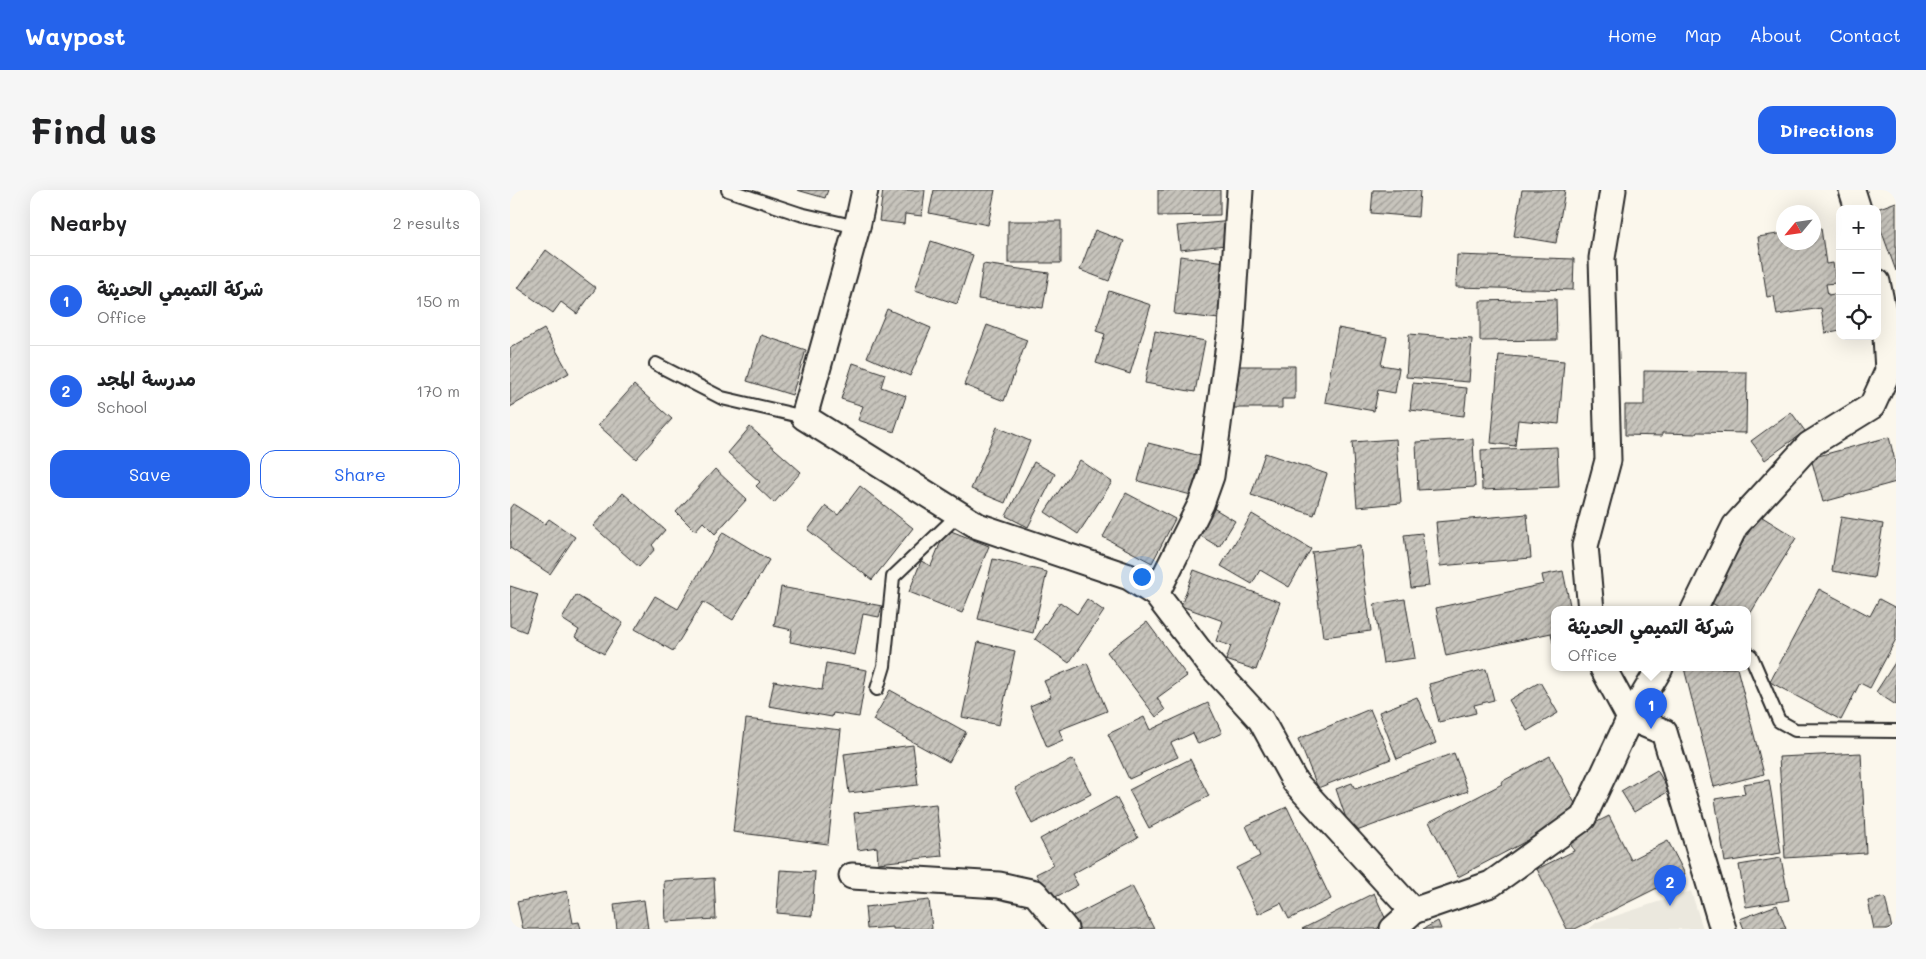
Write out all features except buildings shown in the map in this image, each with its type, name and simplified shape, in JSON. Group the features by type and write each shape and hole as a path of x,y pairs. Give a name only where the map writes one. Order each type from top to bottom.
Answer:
{"street":[{"path":"864,190 857,227 804,417 978,526 1129,577 1156,594 1208,662 1261,720 1295,782 1413,911"},
{"path":"1156,594 1201,504 1211,476 1231,328 1240,190"},
{"path":"1591,606 1584,546 1608,460 1602,258 1613,190"},
{"path":"1852,190 1857,205"},
{"path":"1696,606 1735,526 1809,445 1872,406 1888,370 1885,320 1880,295"},
{"path":"1604,671 1630,718 1664,732 1723,929"},
{"path":"1393,929 1413,911 1492,884 1583,818 1630,718 1658,671"},
{"path":"852,876 999,885 1026,891 1035,894 1065,929"}],"lane":[{"path":"728,190 800,214 857,227"},
{"path":"656,364 722,398 804,417"},
{"path":"877,689 884,666 893,578 958,515"},
{"path":"1751,656 1779,721 1795,730 1896,731"}],"shaded area":[{"path":"1691,891 1703,929 1589,929 1597,922"}],"place":[{"name":"شركة التميمي الحديثة","path":"1651,729"},
{"name":"مدرسة المجد","path":"1670,906"}]}
